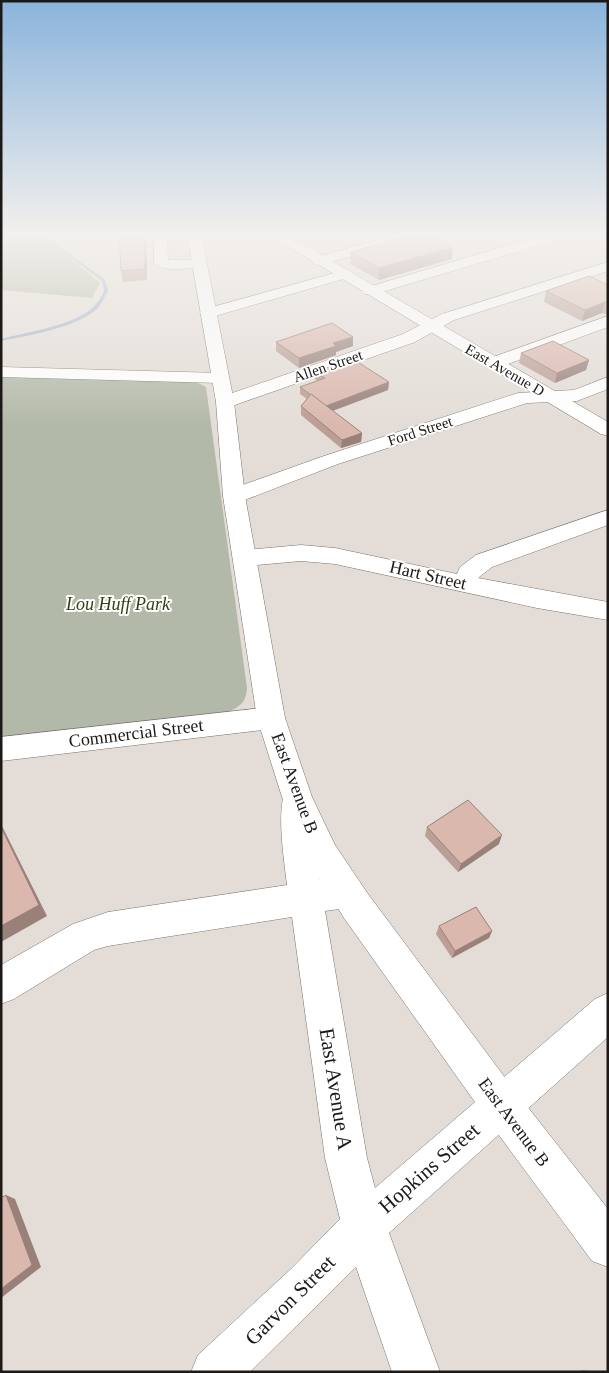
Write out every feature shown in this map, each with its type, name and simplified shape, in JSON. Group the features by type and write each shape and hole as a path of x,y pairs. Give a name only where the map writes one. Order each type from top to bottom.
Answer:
{"street":[{"name":"East Avenue B","path":"205,297 225,402 234,496 246,558 271,718 297,797 323,855 347,892 500,1106 608,1245"},
{"path":"208,314 266,297"},
{"name":"East Avenue D","path":"380,297 608,430"},
{"name":"Allen Street","path":"225,402 409,338 430,326 483,305 510,297"},
{"path":"494,363 608,321"},
{"path":"1,372 220,378"},
{"name":"Ford Street","path":"234,496 331,460 526,397 552,397 577,394 608,382"},
{"path":"463,584 469,573 484,561 608,517"},
{"name":"Hart Street","path":"246,558 301,553 335,556 463,584 608,611"},
{"name":"Commercial Street","path":"1,749 271,718"},
{"name":"East Avenue A","path":"297,797 299,852 346,1158 364,1226 416,1372"},
{"path":"1,986 85,936 108,929 347,892"},
{"name":"Hopkins Street","path":"364,1226 608,1012"},
{"name":"Garvon Street","path":"215,1372 307,1285 364,1226"}],"green space":[{"name":"Lou Huff Park","path":"1,377 186,382 198,383 206,387 247,688 245,698 238,707 225,713 5,739 1,733"}],"building":[{"path":"558,297 608,297 608,303 605,302 585,310"},
{"path":"332,323 353,337 333,343 336,346 299,358 276,342"},
{"path":"553,341 589,360 557,373 521,353"},
{"path":"353,359 389,382 326,406 300,387 325,378 315,372"},
{"path":"311,394 362,433 342,440 301,406"},
{"path":"468,800 502,835 461,864 427,827"},
{"path":"1,827 39,905 1,926"},
{"path":"476,907 492,931 455,951 439,926"},
{"path":"6,1195 32,1265 1,1289 1,1198"}],"waterway":[{"path":"1,340 51,328 77,319 96,307 102,297"}]}
